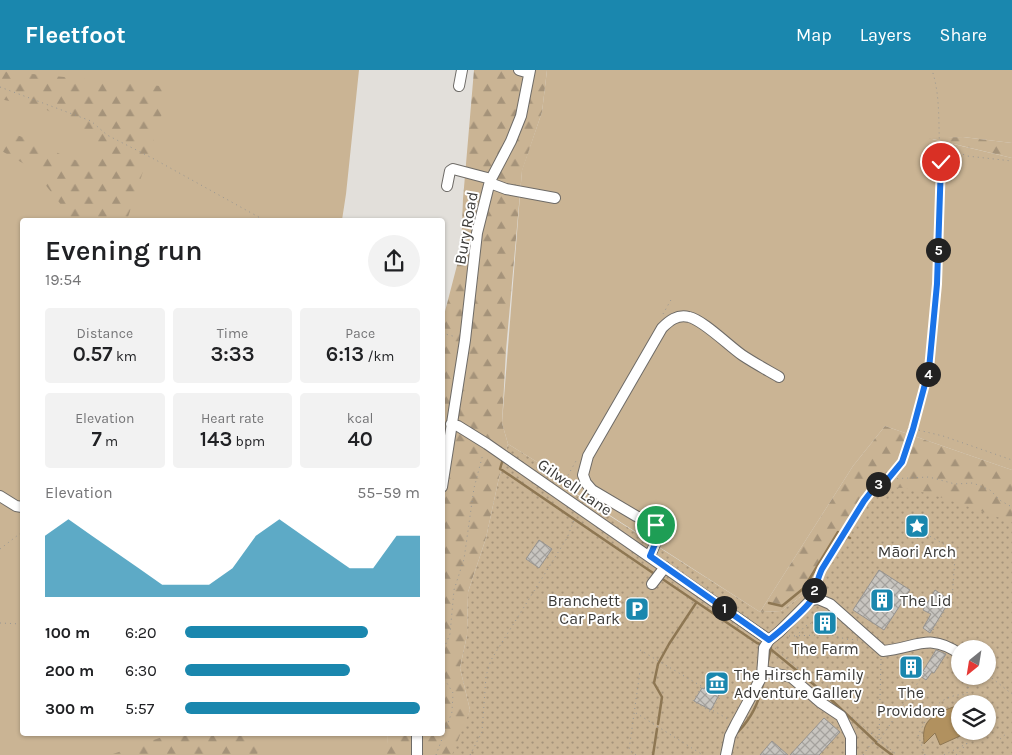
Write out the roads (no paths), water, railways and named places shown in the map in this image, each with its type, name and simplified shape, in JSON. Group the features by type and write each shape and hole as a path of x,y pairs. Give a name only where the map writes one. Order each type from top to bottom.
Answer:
{"street":[{"path":"459,86 462,70"},
{"name":"Bury Road","path":"445,466 465,340 477,233 490,181 511,141 521,116 526,71"},
{"path":"447,186 450,171 453,169 490,181 506,189 555,198"},
{"path":"650,556 660,532 656,525 636,516 592,490 586,483 583,475 588,456 662,328 670,320 679,316 690,317 700,322 744,356 779,377"},
{"name":"Gilwell Lane","path":"451,424 458,426 487,444 769,640"},
{"path":"0,496 20,507"},
{"path":"656,579 664,567"},
{"path":"726,755 730,736 766,671 764,648 769,640 811,600 830,600 830,604 883,651 901,650 923,642 941,643 951,649"},
{"path":"766,671 791,677 820,702 840,716 851,737 851,755"},
{"path":"417,736 417,755"}],"waterway":[{"path":"503,459 500,469 656,575"},
{"path":"769,603 782,606 804,588 838,532 850,538"},
{"path":"661,578 757,643 763,645"},
{"path":"658,724 662,697 654,683 658,664 696,603"},
{"path":"768,647 823,692 876,742"},
{"path":"768,661 771,648"},
{"path":"738,732 754,710 763,684"},
{"path":"653,755 657,729"},
{"path":"876,743 892,755"}],"place":[{"name":"Māori Arch","path":"917,526"},
{"name":"The Lid","path":"882,600"},
{"name":"Branchett Car Park","path":"637,609"},
{"name":"The Farm","path":"825,623"},
{"name":"The Providore","path":"911,667"},
{"name":"The Hirsch Family Adventure Gallery","path":"717,683"}]}
